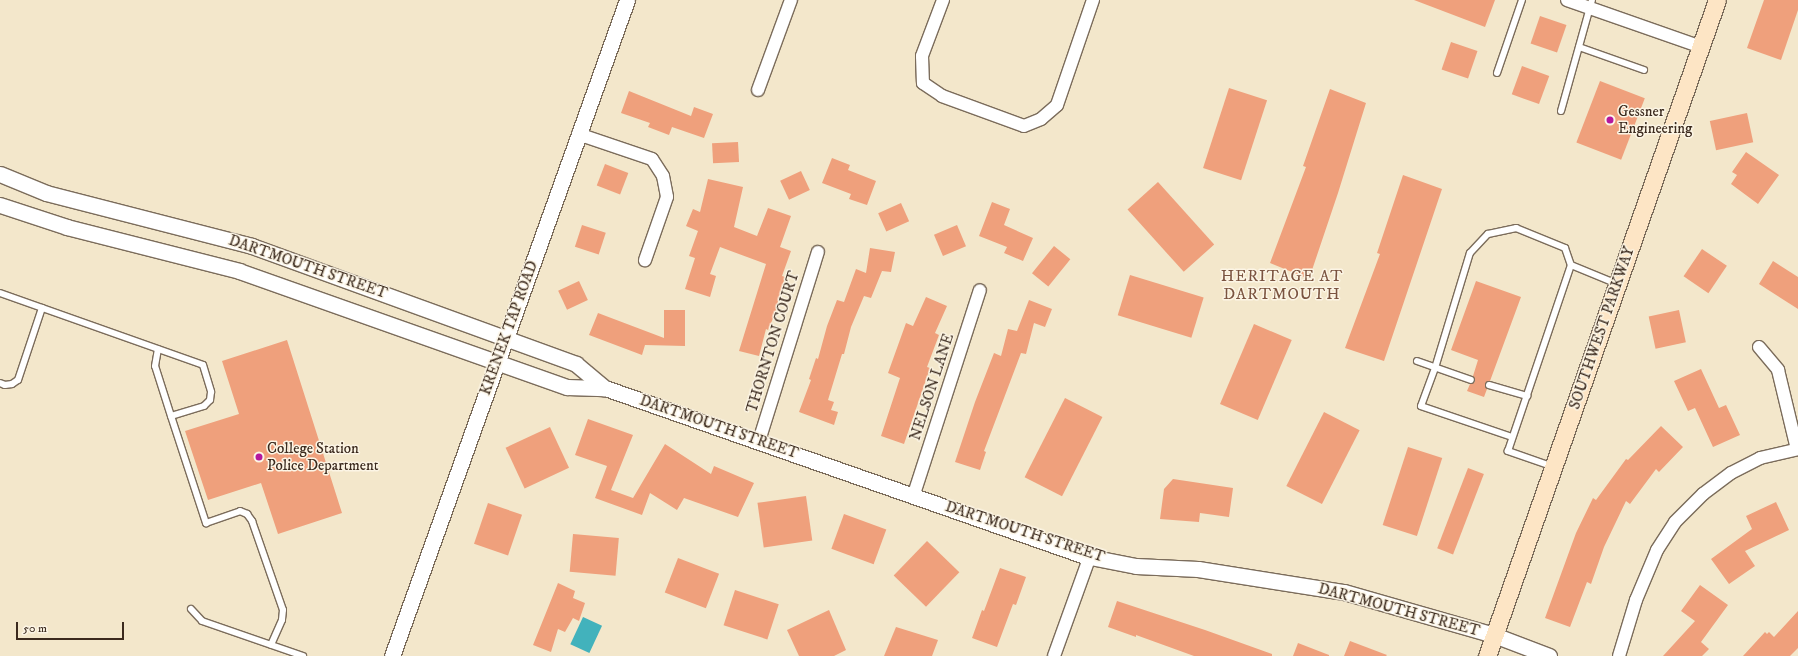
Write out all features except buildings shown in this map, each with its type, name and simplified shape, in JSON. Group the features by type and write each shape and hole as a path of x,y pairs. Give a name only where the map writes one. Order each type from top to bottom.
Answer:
{"main road":[{"name":"SOUTHWEST PARKWAY","path":"1486,656 1717,0"}],"street":[{"name":"KRENEK TAP ROAD","path":"392,656 505,337 627,0"},
{"path":"758,90 791,0"},
{"path":"943,0 922,56 924,83 942,96 1024,126 1041,120 1057,105 1093,0"},
{"path":"1567,0 1591,4 1701,47"},
{"path":"578,134 652,159 663,176 666,197 645,260"},
{"name":"DARTMOUTH STREET","path":"0,174 46,193 252,246 576,364 605,388"},
{"name":"DARTMOUTH STREET","path":"0,205 67,227 239,271 567,387 605,388 914,494 993,525 1090,556 1136,566 1198,569 1344,592 1494,635 1549,656"},
{"name":"THORNTON COURT","path":"759,441 818,252"},
{"name":"NELSON LANE","path":"914,494 980,290"},
{"path":"1619,656 1636,600 1657,550 1675,522 1703,494 1731,473 1760,458 1798,449 1778,370 1759,347"},
{"path":"1054,656 1090,556"}],"lane":[{"path":"1497,73 1522,0"},
{"path":"1561,111 1591,4"},
{"path":"1579,47 1644,70"},
{"path":"1512,438 1421,406 1435,368 1470,253 1488,234 1516,228 1565,248 1571,265 1508,451 1553,467"},
{"path":"1571,265 1617,284"},
{"path":"0,294 203,365 211,392 210,400 204,406 171,416"},
{"path":"0,384 12,384 18,380 42,308"},
{"path":"158,349 155,366 206,523 240,511 247,514 252,521 283,610 282,620 271,645"},
{"path":"1417,361 1471,380"},
{"path":"1489,385 1527,396"},
{"path":"191,609 202,621 303,656"}],"water":[{"path":"583,617 602,626 589,653 570,644"}],"place":[{"name":"Gessner Engineering","path":"1610,120"},
{"name":"College Station Police Department","path":"259,457"}],"district":[{"name":"HERITAGE AT DARTMOUTH","path":"1282,285"}]}
